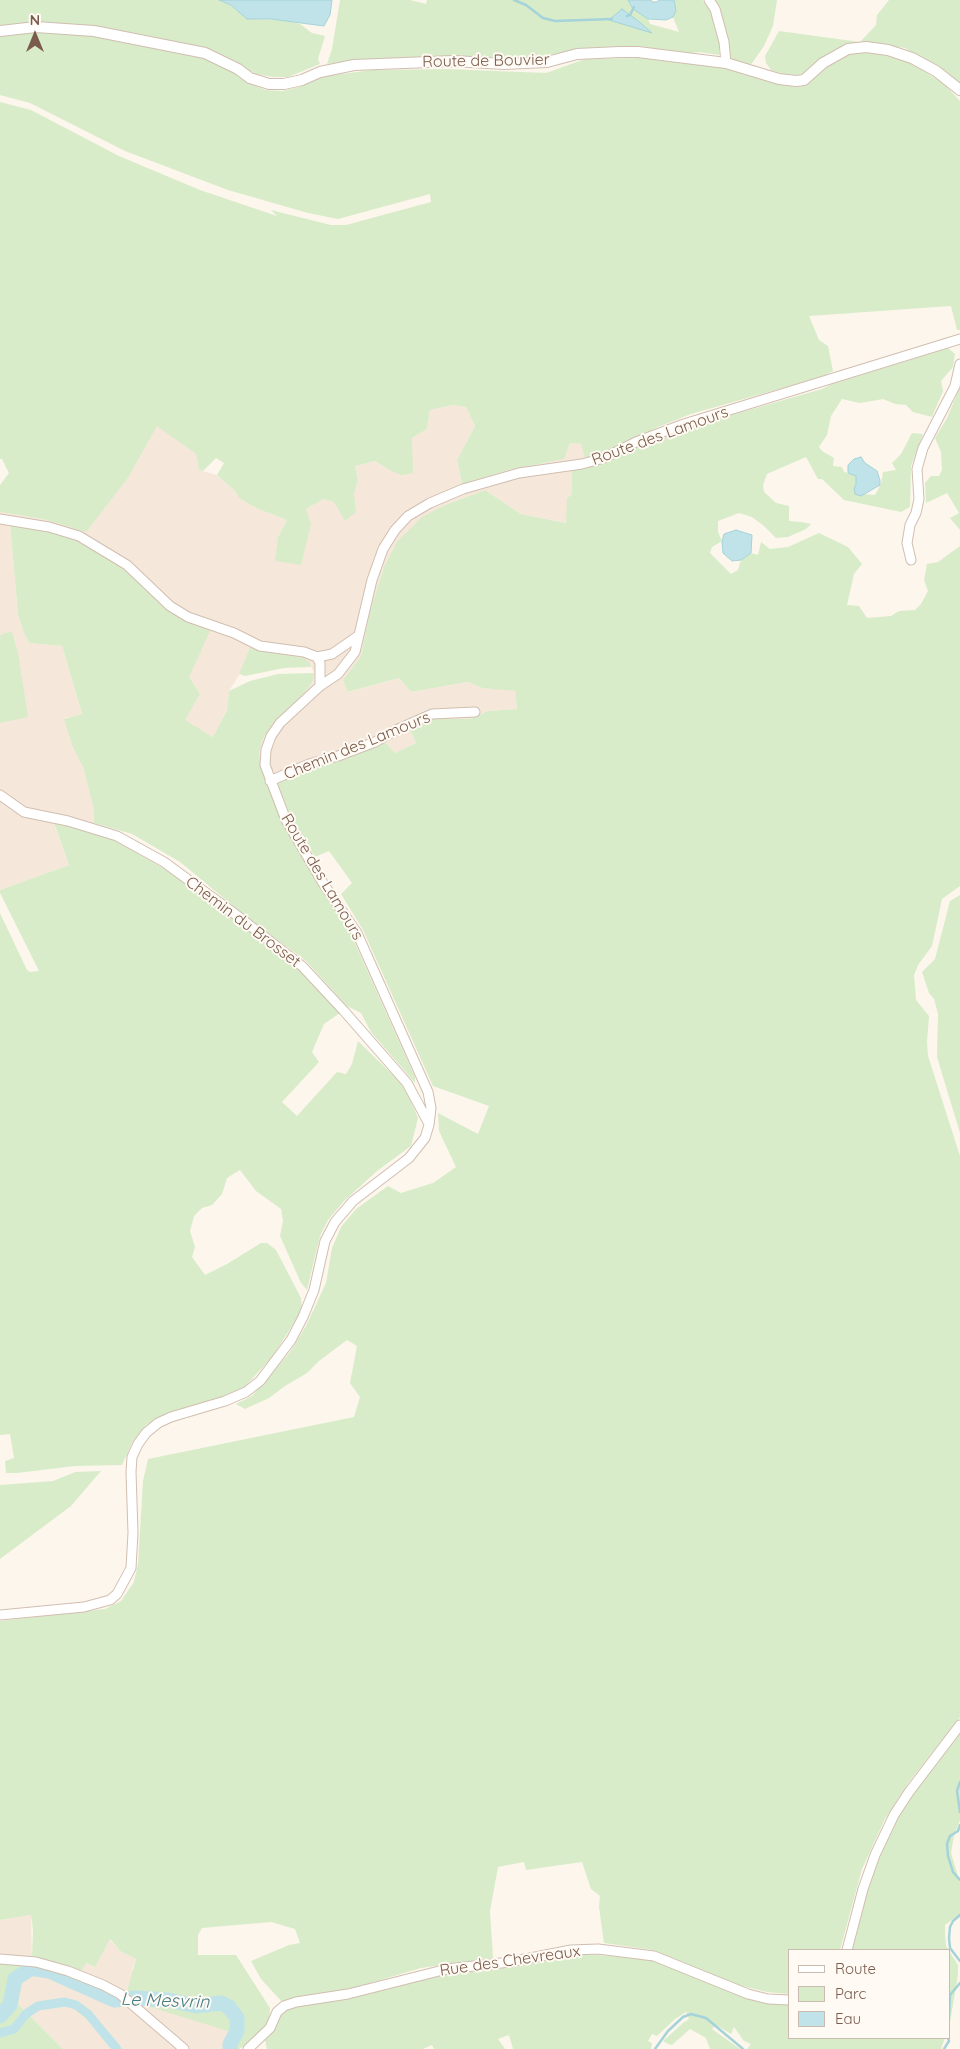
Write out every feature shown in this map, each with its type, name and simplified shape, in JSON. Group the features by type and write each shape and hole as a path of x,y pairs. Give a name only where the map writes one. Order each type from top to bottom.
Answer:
{"street":[{"path":"709,0 715,9 724,42 726,63"},
{"name":"Route de Bouvier","path":"0,31 36,27 94,30 205,54 238,68 250,78 269,84 284,84 302,80 320,72 354,65 454,61 504,64 547,62 577,54 619,52 638,52 726,63 780,79 796,81 804,80 823,63 848,49 866,47 888,50 912,58 936,71 960,90"},
{"name":"Route des Lamours","path":"0,1615 84,1607 110,1600 117,1594 131,1568 133,1533 131,1472 132,1457 138,1444 146,1433 158,1423 171,1417 225,1401 246,1392 260,1381 291,1340 302,1317 314,1290 325,1242 335,1222 353,1201 409,1158 425,1138 430,1125 431,1108 428,1092 357,933 286,820 265,765 266,750 271,736 280,723 320,686 338,674 355,652 367,597 383,550 394,530 408,516 430,503 463,488 519,473 582,464 604,458 636,442 684,424 960,339"},
{"path":"911,560 907,542 910,525 916,513 919,499 917,469 923,448 955,386 960,364"},
{"path":"0,519 49,527 79,536 127,564 170,606 188,617 234,633 260,646 304,652 317,657 332,654 358,636"},
{"path":"317,657 320,663 320,686"},
{"name":"Chemin des Lamours","path":"270,781 309,764 376,742 398,729 432,714 475,712"},
{"name":"Chemin du Brosset","path":"0,795 24,812 68,821 117,836 164,862 239,917 302,966 344,1011 408,1083 430,1125"},
{"path":"846,1949 863,1889 875,1855 894,1815 909,1792 960,1725"},
{"name":"Rue des Chevreaux","path":"248,2049 270,2028 278,2012 284,2006 296,2002 348,1994 448,1969 510,1962 571,1950 598,1949 654,1956 748,1994 768,1999 788,2000"},
{"path":"0,1958 36,1962 68,1971 103,1985 120,1994 184,2049"}],"shaded area":[{"path":"453,405 466,407 475,426 457,460 462,484 508,470 563,459 570,443 581,444 585,459 572,494 567,498 567,523 521,514 485,490 445,505 422,518 384,567 370,611 361,656 343,680 349,692 399,678 411,692 468,682 482,688 515,690 517,709 488,711 470,719 431,719 410,730 416,743 395,753 384,741 374,748 310,767 282,781 267,785 259,754 262,741 272,724 313,681 314,673 310,663 241,672 229,691 227,709 213,737 184,720 200,694 189,677 180,618 166,609 145,588 10,524 18,615 24,633 29,643 62,646 82,715 65,718 73,748 83,767 94,810 95,834 66,824 54,824 69,865 0,890 0,512 43,519 86,531 128,478 157,425 196,454 199,470 217,475 235,491 239,498 258,509 287,520 278,537 306,509 324,499 334,502 354,494 358,480 355,466 375,461 391,471 412,438 427,429 430,410"},
{"path":"31,1915 32,1956 81,1972 85,1963 95,1967 109,1939 120,1951 136,1959 132,1969 232,2032 232,2049 63,2049 16,2002 16,1979 35,1968 0,1963 0,1920"}],"green space":[{"path":"0,0 219,0 231,5 247,19 285,20 300,24 312,33 325,36 318,59 320,64 288,77 273,77 256,74 213,52 103,27 54,23 0,25"},
{"path":"340,0 410,0 426,4 427,0 628,0 633,9 648,19 650,24 679,32 673,17 676,11 674,0 702,0 713,13 719,37 719,55 699,52 683,54 640,46 570,51 522,60 356,60 327,64 332,49"},
{"path":"713,0 777,0 773,26 764,46 750,66 729,60"},
{"path":"889,0 960,0 960,85 939,68 905,48 861,42 843,46 808,72 798,75 784,74 771,70 766,63 765,56 779,31 860,42 876,25 877,15"},
{"path":"35,32 90,34 205,58 234,73 246,82 265,90 282,91 299,87 320,77 372,70 447,69 546,73 585,59 639,58 724,68 784,85 800,87 849,54 863,52 883,54 910,62 944,84 960,101 960,330 957,330 951,306 809,316 819,340 828,346 833,371 821,377 691,414 658,427 603,454 585,459 581,444 570,443 564,459 508,470 462,484 457,460 475,426 466,407 453,405 430,410 427,429 412,438 413,473 402,475 391,471 375,461 355,466 358,480 354,494 356,512 345,521 334,502 324,499 306,509 311,524 301,565 275,561 278,537 287,520 258,509 239,498 235,491 217,475 224,463 216,458 203,471 199,470 196,454 157,426 128,478 86,532 43,519 0,512 0,485 9,473 2,459 0,459 0,102 31,110 119,156 200,190 277,216 271,210 331,225 346,225 431,202 430,194 338,219 308,213 228,190 125,151 30,103 0,95 0,37"},
{"path":"948,348 955,354 953,367 941,381 943,391 932,417 913,412 906,405 895,404 883,399 860,403 842,399 831,416 827,435 819,447 834,458 833,466 842,467 844,472 856,475 856,486 860,496 864,494 875,495 881,484 883,472 896,470 892,463 901,454 912,433 923,434 911,466 910,507 901,512 844,500 822,479 818,479 806,457 767,474 763,485 764,492 776,503 789,506 789,521 811,524 806,529 788,537 776,538 752,517 739,513 718,521 718,532 722,541 712,547 710,553 731,574 738,570 741,560 751,553 758,555 761,542 770,549 788,547 819,533 848,547 862,564 854,574 847,605 859,606 867,618 891,616 899,611 915,610 921,604 928,591 924,580 927,564 938,562 960,546 960,886 942,899 932,946 918,965 914,975 916,1000 929,1016 928,1056 960,1156 960,1717 909,1782 885,1819 862,1869 840,1949 788,1949 788,1994 767,1992 738,1985 653,1950 604,1943 599,1907 600,1896 591,1889 582,1862 526,1870 524,1862 498,1867 490,1911 493,1958 421,1968 343,1991 283,2003 261,1979 251,1961 289,1945 300,1943 295,1929 271,1922 202,1928 198,1935 198,1955 236,1955 270,2008 269,2022 257,2039 239,2049 232,2049 231,2032 134,2002 126,1995 136,1959 120,1951 110,1939 95,1967 86,1963 81,1972 32,1956 33,1930 31,1915 0,1920 0,1621 105,1609 121,1601 134,1582 138,1564 143,1481 148,1459 354,1417 360,1397 350,1383 357,1346 347,1340 319,1361 307,1373 269,1398 245,1409 236,1404 252,1396 290,1352 306,1326 326,1283 332,1248 341,1227 356,1209 388,1186 401,1193 433,1183 456,1167 439,1131 438,1113 478,1134 489,1106 433,1086 363,930 341,894 352,883 329,851 315,857 291,817 277,782 310,767 374,748 384,741 395,753 416,743 410,730 431,719 470,719 488,711 517,709 515,691 482,688 468,682 411,692 399,678 348,692 343,680 361,656 370,611 384,567 397,542 422,517 445,505 485,490 521,514 566,523 567,498 572,494 572,470 683,429 822,389 832,384"},
{"path":"960,387 960,530 950,518 959,513 947,493 926,503 925,483 931,476 939,476 942,470 941,452 935,438 947,418"},
{"path":"10,524 45,530 74,539 121,567 166,609 210,631 189,677 200,694 185,720 213,737 227,710 229,691 250,681 278,674 314,673 313,681 304,693 272,724 262,741 259,754 262,772 284,826 320,887 349,930 415,1077 415,1083 371,1032 361,1013 347,1006 306,961 249,919 180,862 132,834 94,823 94,810 83,767 73,748 64,719 82,714 62,646 29,643 24,633 18,615"},
{"path":"12,632 18,653 28,717 0,723 0,636 4,633"},
{"path":"250,648 304,658 310,663 311,667 284,668 245,676 239,674"},
{"path":"54,823 66,824 114,840 172,873 269,944 301,971 340,1013 324,1024 312,1052 319,1062 282,1102 297,1116 337,1072 346,1074 352,1064 358,1041 400,1082 418,1118 411,1146 377,1171 344,1201 328,1220 320,1236 307,1290 301,1283 280,1236 283,1221 281,1209 256,1191 240,1170 227,1178 222,1194 212,1205 202,1208 194,1216 190,1231 195,1247 192,1257 205,1275 261,1243 267,1243 276,1250 301,1298 302,1309 287,1334 272,1357 242,1390 209,1402 167,1413 146,1425 133,1441 122,1465 75,1466 6,1473 5,1461 14,1458 10,1434 0,1435 0,913 27,970 30,972 39,971 0,890 69,865"},
{"path":"960,895 960,1133 937,1057 938,1014 934,999 929,993 922,972 935,959 950,901"},
{"path":"101,1471 71,1506 0,1559 0,1485 53,1481 75,1472"},
{"path":"960,1731 960,1820 954,1836 951,1853 960,1883 960,1914 945,1925 946,1946 948,1949 851,1949 873,1870 898,1813"},
{"path":"950,1953 958,1965 950,2022"},
{"path":"588,1954 652,1960 754,2000 788,2005 788,2039 945,2039 941,2049 747,2049 751,2044 744,2041 734,2027 731,2034 716,2025 712,2029 740,2049 710,2049 706,2038 690,2029 672,2045 663,2041 689,2019 686,2012 675,2019 657,2036 652,2034 648,2041 652,2043 651,2049 513,2049 509,2035 498,2039 505,2049 434,2049 432,2045 423,2049 267,2049 265,2040 281,2013 297,2005 446,1973 561,1955"},
{"path":"0,1963 15,1963 35,1967 16,1979 16,2002 63,2049 0,2049"}],"water":[{"path":"219,0 332,0 330,15 324,26 271,19 247,19 231,5"},
{"path":"628,0 651,0 656,2 660,0 674,0 676,11 673,17 666,20 648,19 633,9"},
{"path":"622,9 637,20 652,33 609,20"},
{"path":"861,457 865,463 877,471 880,485 861,496 855,494 856,476 848,473 848,465 854,459"},
{"path":"736,530 752,535 751,553 741,560 732,561 723,553 722,541 724,534"}],"waterway":[{"path":"514,0 526,5 543,18 555,21 612,19"},
{"path":"627,16 630,15 634,7"},
{"path":"960,1782 957,1791 960,1812"},
{"path":"960,1825 958,1831 950,1836 947,1844 948,1856 953,1872 960,1880"},
{"path":"960,1915 953,1921 950,1927 949,1938 950,1948 960,1961"},
{"name":"Le Mesvrin","path":"0,2016 10,2005 15,1979 30,1969 37,1969 49,1971 114,2000 136,1998 168,2000 196,2006 221,2003 229,2007 237,2018 237,2031 230,2044 230,2049"},
{"path":"950,1995 960,1983"},
{"path":"0,2033 14,2029 26,2014 38,2006 65,2002 76,2005 88,2014 117,2049"},
{"path":"655,2049 668,2031 683,2017 691,2014 706,2018 743,2049"},
{"path":"944,2049 948,2039"}]}
